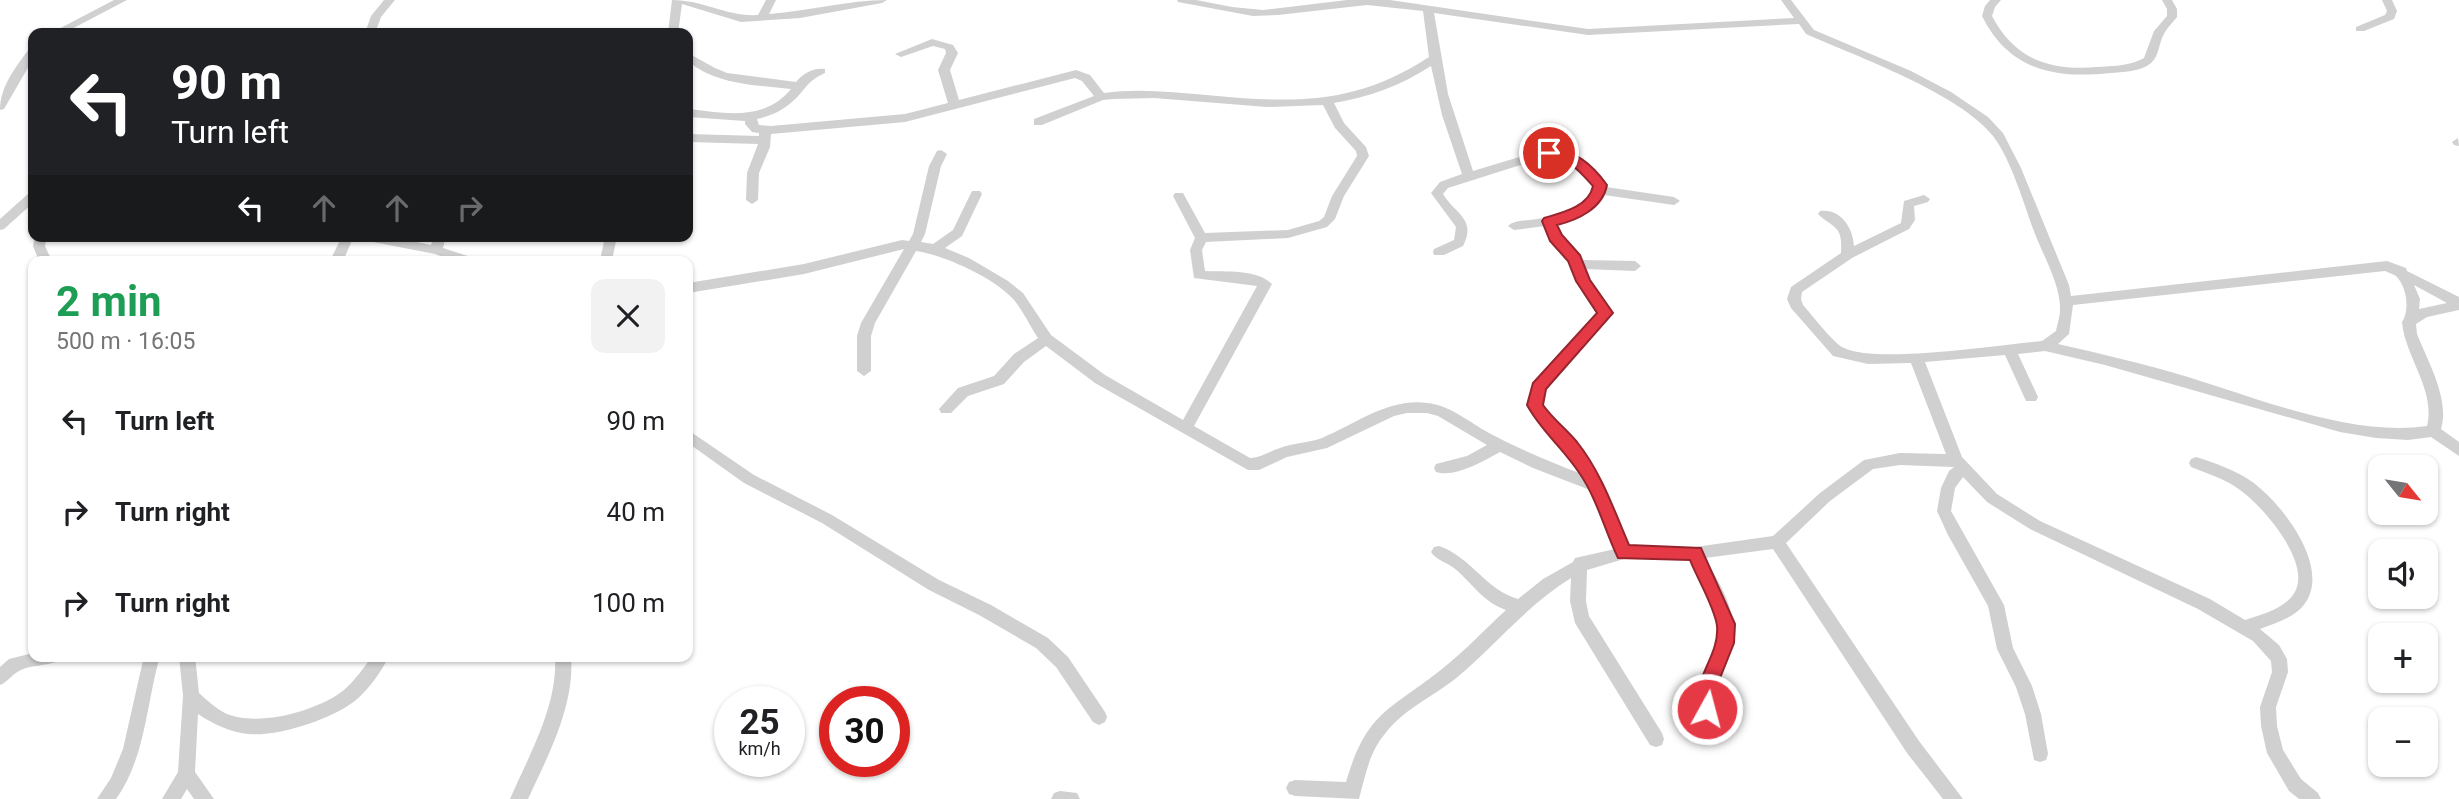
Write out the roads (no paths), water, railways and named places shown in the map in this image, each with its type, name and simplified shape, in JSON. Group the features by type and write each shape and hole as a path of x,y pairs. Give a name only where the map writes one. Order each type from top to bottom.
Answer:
{"street":[{"path":"67,28 122,0"},
{"path":"372,28 376,16 390,0"},
{"path":"671,28 679,0 731,17 762,19 883,0"},
{"path":"762,19 771,0"},
{"path":"1182,0 1240,12 1265,13 1354,0 1588,32 1799,21"},
{"path":"1786,0 1799,21 1815,35 1907,74 1947,95 1984,120 1998,136 2015,168 2056,268 2066,300 2065,328 2052,343 2010,350 1868,359 1843,355 1820,335 1798,308 1794,296 1798,287 1825,273 1847,255 1905,226 1909,220 1908,204 1924,199"},
{"path":"1996,0 1990,5 1987,16 2002,39 2031,62 2048,69 2067,72 2132,67 2149,60 2159,31 2172,17 2172,9 2167,0"},
{"path":"2360,29 2390,17 2392,11 2387,0"},
{"path":"1428,10 1433,59 1469,176"},
{"path":"901,54 932,42 952,50 944,70 954,103"},
{"path":"0,106 28,58"},
{"path":"1038,122 1101,97 1137,93 1237,102 1327,101 1379,91 1413,75 1433,59"},
{"path":"693,61 716,73 796,86"},
{"path":"693,113 751,119 786,101 804,78 821,71"},
{"path":"14,79 28,72"},
{"path":"693,138 765,135 890,120 1076,74 1086,78 1101,97"},
{"path":"1201,238 1288,234 1315,228 1329,219 1338,196 1362,160 1363,154 1339,125 1327,101"},
{"path":"751,119 753,126 765,135"},
{"path":"752,200 753,173 765,135"},
{"path":"1439,252 1458,243 1462,230 1459,218 1437,193 1444,185 1543,154 1557,153 1581,163 1598,182 1601,190"},
{"path":"864,372 864,336 868,323 914,245 923,220 936,162 941,154"},
{"path":"1601,190 1674,201"},
{"path":"1514,226 1573,216 1601,190"},
{"path":"935,249 958,233 976,194"},
{"path":"1179,196 1201,238"},
{"path":"0,226 28,200"},
{"path":"1824,214 1838,220 1846,230 1847,255"},
{"path":"1549,221 1555,238 1577,264 1583,281 1603,308 1605,316 1539,387 1535,405 1545,421 1570,446 1596,486 1624,553"},
{"path":"1186,427 1265,284 1261,280 1199,275 1196,250 1201,238"},
{"path":"394,242 454,256"},
{"path":"436,250 438,242"},
{"path":"693,287 804,269 882,248 914,245 935,249 964,261 1003,284 1018,296 1046,339 1128,397 1186,427 1242,462 1253,465 1284,452 1322,444 1391,411 1407,408 1442,412 1538,464 1596,486"},
{"path":"2395,260 2413,299 2410,334 2437,413 2433,431"},
{"path":"1577,264 1635,266"},
{"path":"2066,300 2387,266 2459,304"},
{"path":"2412,319 2435,309 2459,304"},
{"path":"946,409 963,392 999,380 1019,358 1046,339"},
{"path":"2045,346 2164,375 2352,428 2387,435 2413,436 2433,431"},
{"path":"2010,350 2031,397"},
{"path":"1916,358 1959,464 1992,498 2035,525 2162,582 2259,636 2279,659 2280,672 2268,708 2275,752 2283,769 2304,794 2312,799"},
{"path":"2433,431 2459,450"},
{"path":"693,440 749,480 836,524 934,585 985,610 1042,643 1062,662 1099,717"},
{"path":"1441,468 1471,461 1499,445"},
{"path":"1295,788 1351,795 1362,758 1378,729 1393,714 1448,673 1518,606 1580,563 1603,555 1695,553 1777,542 1825,497 1869,464 1900,459 1959,464"},
{"path":"2196,463 2244,483 2258,493 2283,523 2297,548 2303,568 2303,595 2274,616 2244,627"},
{"path":"1959,464 1948,488 1944,511 1969,561 1996,605 2005,649 2031,705 2040,754"},
{"path":"1777,542 1913,747 1954,799"},
{"path":"1439,552 1455,561 1497,600 1518,606"},
{"path":"1695,553 1726,624 1725,643 1705,693 1707,709"},
{"path":"1580,563 1578,601 1581,618 1657,739"},
{"path":"0,678 7,664 28,660"},
{"path":"106,799 116,786 131,753 151,662"},
{"path":"171,799 186,774 191,696 188,662"},
{"path":"191,696 213,714 244,726 267,728 290,723 348,696 363,682 377,662"},
{"path":"519,799 546,740 564,673 563,662"},
{"path":"186,774 205,799"},
{"path":"1060,799 1071,799"}]}
